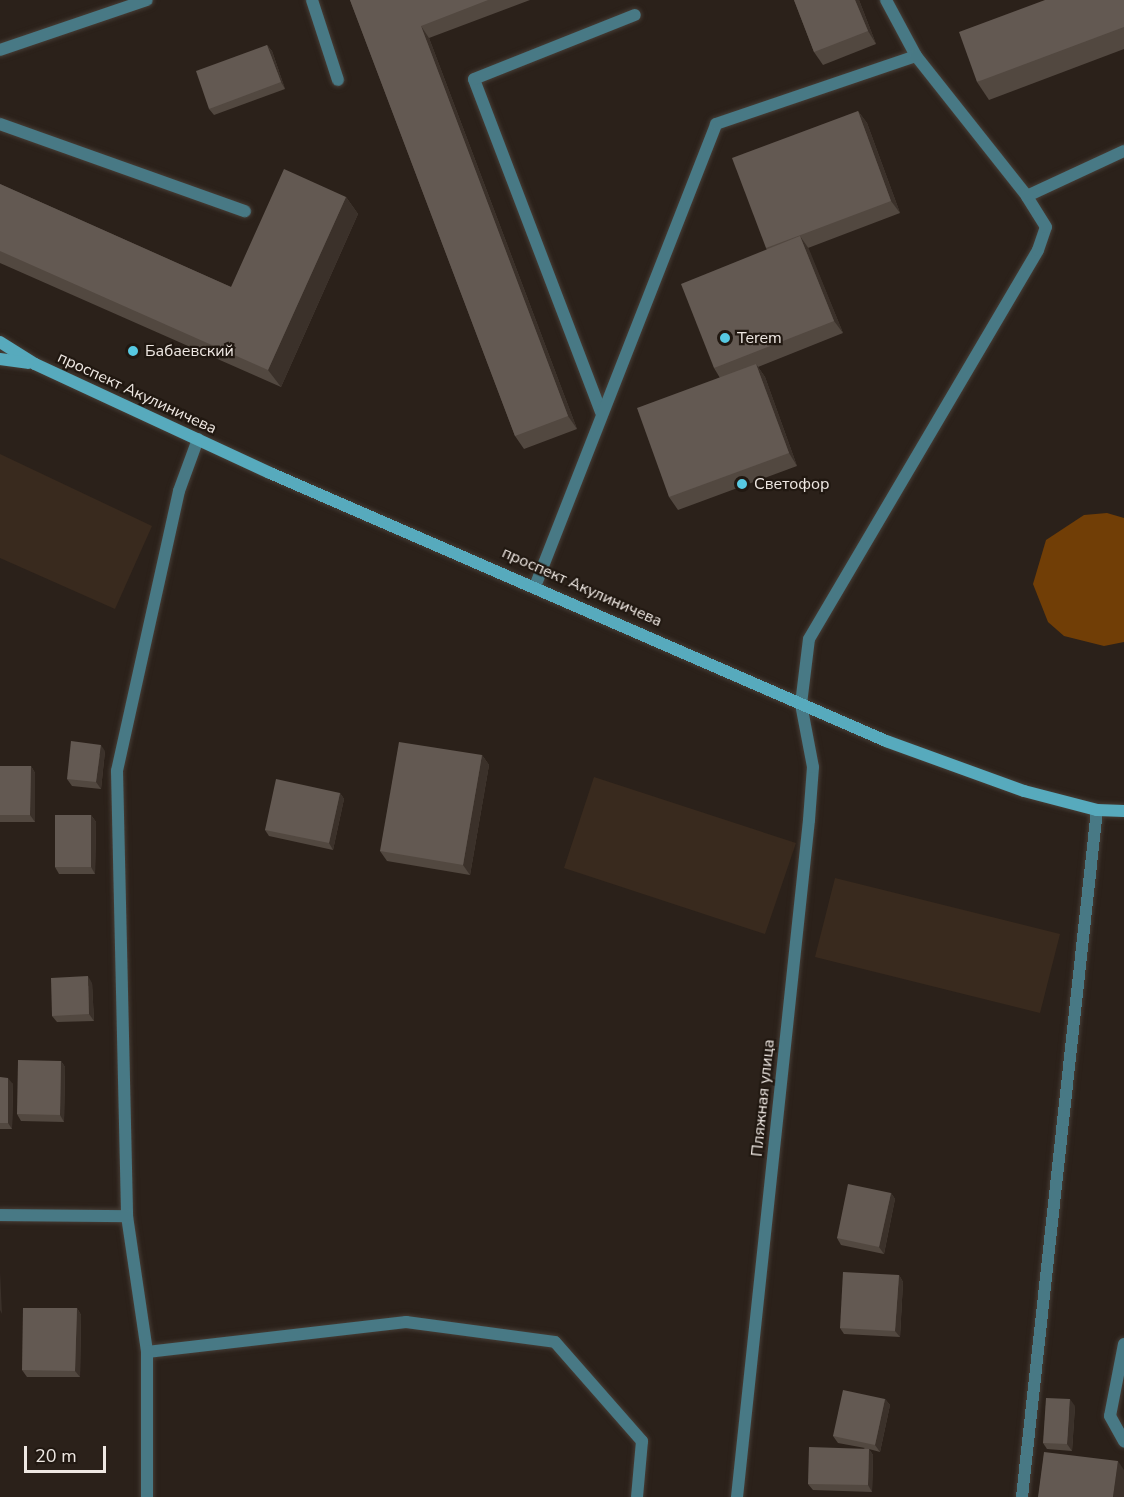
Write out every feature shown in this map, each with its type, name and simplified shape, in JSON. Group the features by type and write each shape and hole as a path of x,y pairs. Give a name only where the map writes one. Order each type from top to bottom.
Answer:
{"main road":[{"path":"0,342 35,364"},
{"path":"0,358 35,364"},
{"name":"проспект Акулиничева","path":"35,364 198,439 536,584 801,704 957,770 1097,810 1124,811"}],"street":[{"path":"1,47 147,0"},
{"path":"312,0 338,80"},
{"name":"Пляжная улица","path":"737,1497 809,820 813,767 801,704 809,639 1038,250 1046,227 1028,196 916,56 886,0"},
{"path":"601,412 474,79 635,15"},
{"path":"536,584 601,412 716,124 916,56"},
{"path":"0,124 244,211"},
{"path":"1028,196 1124,151"},
{"path":"147,1497 147,1352 127,1216 117,771 179,491 198,439"},
{"path":"1022,1497 1097,810"},
{"path":"0,1215 127,1216"},
{"path":"147,1352 406,1322 555,1342 642,1441 637,1497"},
{"path":"1124,1344 1110,1416 1124,1441"}],"shaded area":[{"path":"0,454 152,526 115,609 0,558"},
{"path":"1107,513 1124,518 1124,642 1104,646 1064,636 1048,622 1033,584 1046,540 1084,515"},
{"path":"594,777 796,843 765,934 564,868"},
{"path":"835,878 1060,934 1040,1013 815,957"}],"building":[{"path":"350,0 488,0 421,26 568,416 515,436"},
{"path":"794,0 855,0 868,31 814,52"},
{"path":"1045,0 1124,0 1124,27 977,82 959,32"},
{"path":"267,45 281,82 209,109 196,71"},
{"path":"858,111 891,201 766,248 732,158"},
{"path":"284,169 346,197 268,370 0,251 0,184 231,287"},
{"path":"800,236 834,321 714,368 681,284"},
{"path":"756,364 789,453 669,497 637,408"},
{"path":"71,741 101,745 96,782 67,779"},
{"path":"399,742 482,755 463,865 380,851"},
{"path":"0,766 31,766 30,815 0,815"},
{"path":"276,779 340,793 329,843 265,830"},
{"path":"55,815 91,815 91,867 55,867"},
{"path":"88,976 89,1014 52,1016 51,978"},
{"path":"18,1060 61,1061 60,1115 17,1114"},
{"path":"0,1077 8,1078 8,1123 0,1123"},
{"path":"848,1184 891,1193 879,1247 837,1238"},
{"path":"843,1272 899,1275 895,1331 840,1328"},
{"path":"23,1308 77,1308 75,1371 22,1370"},
{"path":"843,1390 885,1399 875,1445 833,1436"},
{"path":"1046,1398 1070,1399 1067,1444 1043,1443"},
{"path":"809,1447 869,1449 868,1485 808,1484"},
{"path":"1044,1452 1118,1461 1113,1497 1038,1497"}],"place":[{"name":"Terem","path":"725,338"},
{"name":"Бабаевский","path":"133,351"},
{"name":"Светофор","path":"742,484"}]}
